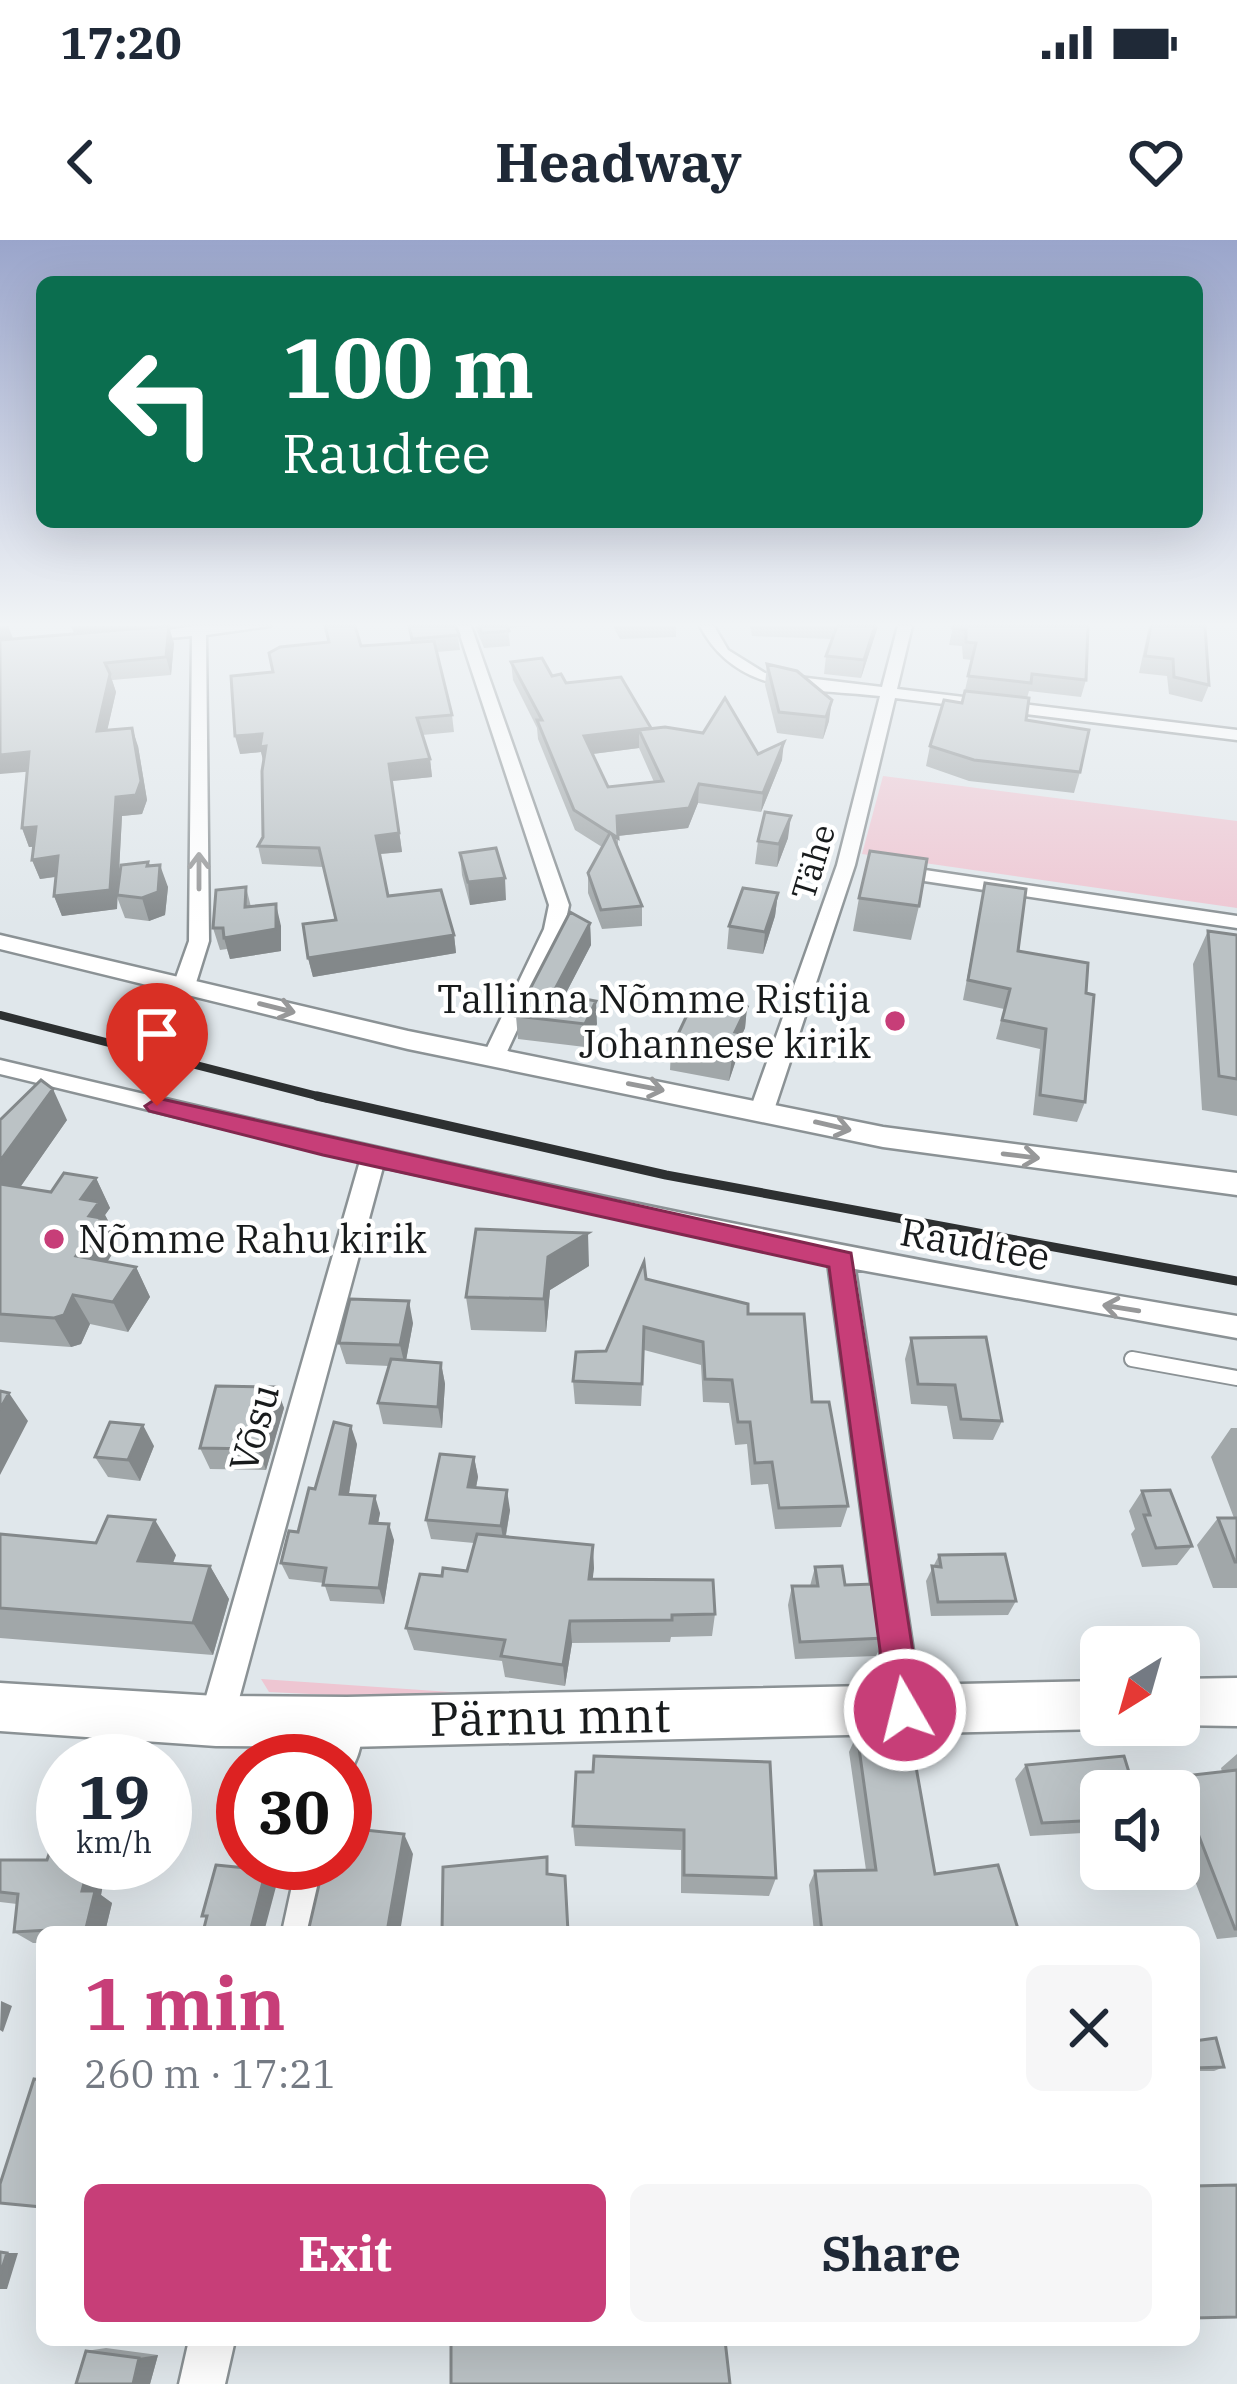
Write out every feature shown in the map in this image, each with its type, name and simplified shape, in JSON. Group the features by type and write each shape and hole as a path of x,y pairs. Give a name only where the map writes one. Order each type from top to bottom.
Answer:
{"main road":[{"path":"1200,1703 1237,1702"},
{"name":"Pärnu mnt","path":"372,1740 905,1710 1080,1706"},
{"name":"Pärnu mnt","path":"0,1707 216,1721 294,1734"}],"street":[{"path":"184,986 199,941 199,726"},
{"path":"494,1056 554,929 560,905 498,726"},
{"name":"Tähe","path":"762,1110 846,865 879,726"},
{"path":"1161,726 1237,735"},
{"path":"846,865 1237,922"},
{"path":"0,942 494,1056 883,1137 1237,1184"},
{"name":"Raudtee","path":"0,1067 373,1158 841,1260 1237,1327"},
{"name":"Võsu","path":"216,1721 373,1158"},
{"path":"841,1260 905,1710"},
{"path":"302,1926 310,1890"},
{"path":"202,2384 211,2346"}],"lane":[{"path":"1132,1359 1237,1378"}],"shaded area":[{"path":"883,776 1237,821 1237,908 862,854"},
{"path":"261,1679 465,1693 373,1697 269,1692"}],"building":[{"path":"0,726 132,728 141,781 136,795 116,797 110,890 54,896 58,856 32,860 36,827 22,828 29,752 0,755"},
{"path":"234,726 420,726 430,759 389,764 399,833 376,836 388,896 441,890 454,935 308,958 303,924 336,920 319,848 258,846 263,837 266,746 260,747 262,734 235,736"},
{"path":"539,726 650,726 584,736 608,787 663,781 639,730 665,727 703,733 707,726 742,726 758,754 784,742 763,793 699,784 689,808 617,816 618,838 612,834 642,906 601,910 588,873 610,833 574,810"},
{"path":"936,726 1089,730 1080,772 974,760 930,746"},
{"path":"765,812 791,816 779,844 758,841"},
{"path":"496,848 505,878 468,882 460,853"},
{"path":"870,851 927,859 919,906 859,898"},
{"path":"148,862 147,866 160,865 158,892 142,898 117,895 121,865"},
{"path":"985,883 1026,889 1018,951 1088,963 1086,993 1094,995 1085,1102 1040,1095 1046,1029 1002,1020 1010,989 968,980"},
{"path":"246,887 245,907 276,904 276,929 224,938 223,928 213,928 216,890"},
{"path":"743,888 778,893 765,932 729,926"},
{"path":"570,912 590,923 553,993 596,1001 585,1024 516,1016"},
{"path":"1208,931 1237,935 1237,1079 1219,1076"},
{"path":"695,998 747,1007 735,1032 740,1033 730,1060 671,1049"},
{"path":"41,1080 53,1089 0,1161 0,1120"},
{"path":"64,1173 96,1178 81,1199 99,1202 89,1216 101,1218 76,1256 136,1267 113,1302 73,1295 64,1315 54,1318 0,1314 0,1184 51,1192"},
{"path":"476,1229 588,1233 548,1257 544,1299 466,1297"},
{"path":"644,1262 646,1279 748,1304 748,1314 804,1314 812,1402 829,1402 848,1506 779,1508 772,1462 755,1463 750,1422 738,1422 732,1380 705,1379 703,1342 644,1327 642,1384 573,1381 576,1352 606,1351"},
{"path":"350,1299 409,1301 400,1345 339,1343"},
{"path":"986,1337 1002,1421 961,1419 955,1385 918,1384 911,1338"},
{"path":"391,1359 441,1363 438,1407 378,1403"},
{"path":"216,1386 276,1387 258,1449 200,1448"},
{"path":"110,1422 143,1425 128,1460 95,1457"},
{"path":"334,1422 351,1426 340,1494 375,1496 370,1523 389,1524 379,1588 323,1585 326,1568 281,1563 289,1531 298,1532 309,1488 315,1489"},
{"path":"440,1454 474,1457 468,1487 507,1490 501,1526 426,1520"},
{"path":"1170,1490 1192,1546 1156,1548 1144,1515 1150,1515 1142,1491"},
{"path":"108,1516 155,1520 138,1561 210,1566 193,1623 0,1608 0,1534 96,1543"},
{"path":"1218,1518 1237,1518 1237,1562 1235,1562"},
{"path":"477,1534 593,1545 589,1579 713,1580 715,1614 672,1615 672,1620 570,1621 563,1665 501,1656 505,1640 406,1628 420,1574 442,1576 443,1568 467,1571"},
{"path":"1005,1554 1016,1601 938,1602 932,1566 941,1567 939,1555"},
{"path":"842,1566 845,1585 875,1584 884,1638 800,1642 792,1586 818,1586 815,1567"},
{"path":"910,1733 935,1874 998,1865 1017,1926 821,1926 815,1871 876,1870 857,1734"},
{"path":"594,1756 770,1762 776,1878 684,1875 684,1830 573,1826 576,1772 593,1772"},
{"path":"1124,1756 1128,1770 1080,1770 1080,1821 1042,1823 1026,1765"},
{"path":"1237,1770 1237,1929 1200,1839 1200,1774"},
{"path":"372,1831 404,1834 388,1926 309,1926 318,1890 372,1890"},
{"path":"547,1857 547,1874 565,1876 568,1926 442,1926 443,1867"},
{"path":"0,1860 36,1860 36,1890 95,1891 86,1926 36,1926 36,1931 14,1932 18,1894 0,1892"},
{"path":"216,1865 216,1890 261,1890 252,1926 204,1926 207,1916 202,1916"},
{"path":"1216,2038 1224,2067 1200,2068 1200,2040"},
{"path":"36,2079 36,2206 0,2203 0,2184"},
{"path":"1237,2185 1237,2317 1200,2318 1200,2186"},
{"path":"451,2346 726,2346 730,2384 451,2384"},
{"path":"86,2351 139,2358 133,2384 76,2384"}],"railway":[{"path":"0,1015 319,1096"},
{"path":"319,1096 666,1175 1237,1281"},
{"path":"319,1096 329,1099"}],"place":[{"name":"Tallinna Nõmme Ristija Johannese kirik","path":"895,1021"},
{"name":"Nõmme Rahu kirik","path":"54,1239"}],"route":[{"path":"157,1106 841,1260 905,1710"}]}
